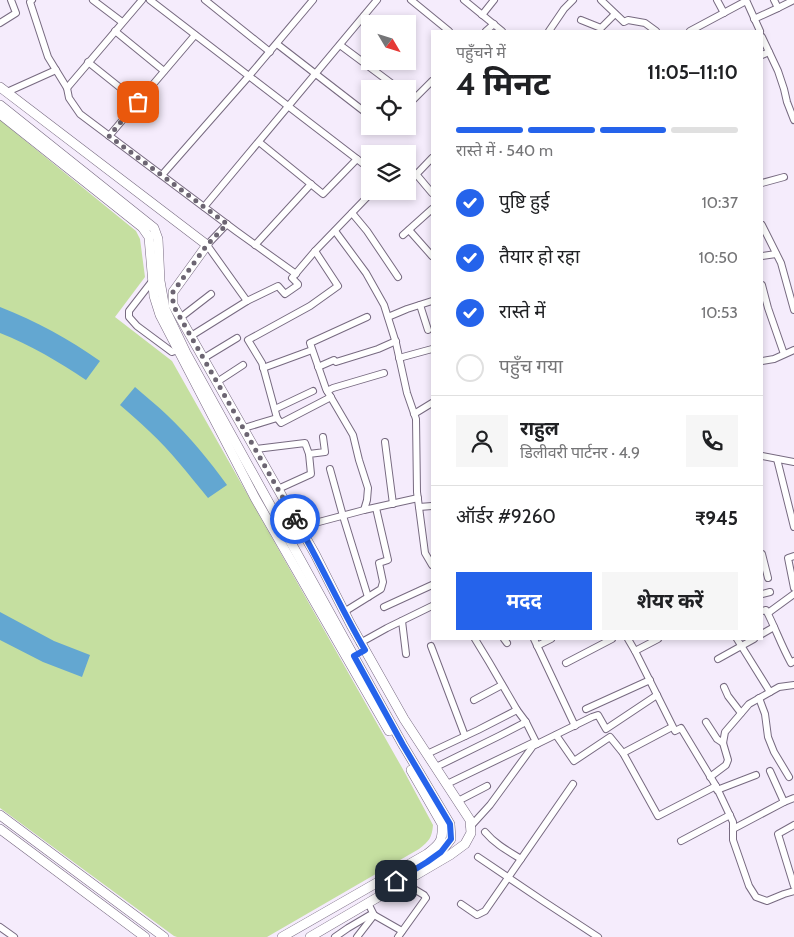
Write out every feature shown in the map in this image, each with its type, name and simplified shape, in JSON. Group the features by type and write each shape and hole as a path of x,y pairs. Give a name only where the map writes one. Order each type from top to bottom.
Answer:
{"street":[{"path":"0,23 16,13 10,0"},
{"path":"32,0 30,2 48,57 67,88 69,98 80,114 296,274"},
{"path":"93,0 122,22"},
{"path":"67,88 142,0"},
{"path":"150,0 361,163"},
{"path":"205,0 270,52"},
{"path":"162,175 314,0"},
{"path":"365,15 377,0"},
{"path":"464,0 501,30"},
{"path":"482,15 494,0"},
{"path":"601,0 624,22 628,20 645,23 655,30"},
{"path":"717,0 724,13"},
{"path":"774,0 778,8"},
{"path":"754,19 794,0"},
{"path":"413,1 447,30"},
{"path":"695,30 746,1 760,30"},
{"path":"550,30 569,2"},
{"path":"581,20 601,28 615,14"},
{"path":"204,207 361,20"},
{"path":"487,30 494,24"},
{"path":"115,32 164,71"},
{"path":"109,136 195,35"},
{"path":"763,39 778,71 794,120"},
{"path":"276,44 361,109"},
{"path":"340,44 387,80"},
{"path":"763,55 770,52"},
{"path":"88,62 138,102"},
{"path":"3,90 56,70"},
{"path":"416,93 431,82"},
{"path":"3,90 207,245 247,301"},
{"path":"0,105 154,228 158,239 157,280 154,296 160,315 255,498 442,824 440,844 427,854 282,937"},
{"path":"0,114 142,227 150,237 157,280 166,309 186,352 403,745 450,824 451,839 441,852 302,937"},
{"path":"259,142 323,194 356,159"},
{"path":"431,159 416,174 431,192"},
{"path":"763,183 784,177"},
{"path":"255,245 310,184"},
{"path":"191,336 247,301 278,286 285,294 298,285 292,278 364,200"},
{"path":"403,235 431,210"},
{"path":"352,213 367,231 398,277"},
{"path":"227,224 207,245 173,292 173,305 316,554 344,612 404,719 470,820 471,833 465,844 450,855 310,937"},
{"path":"763,227 781,263 794,310"},
{"path":"409,230 431,255"},
{"path":"334,231 366,273 384,306 396,342 407,394 416,419 418,498 425,553 431,564"},
{"path":"316,250 338,286 310,306 248,340 262,363 277,418 281,423 329,394 333,388 384,373"},
{"path":"763,256 776,254"},
{"path":"157,280 173,292"},
{"path":"157,280 130,310 129,317 137,326 164,347 172,352 178,350"},
{"path":"763,289 784,354"},
{"path":"180,318 211,294"},
{"path":"388,317 431,301"},
{"path":"420,305 428,330"},
{"path":"364,510 368,488 353,435 329,394 310,343 366,317"},
{"path":"204,358 237,338"},
{"path":"318,367 334,360 336,362 396,342"},
{"path":"399,358 431,349"},
{"path":"263,368 312,350"},
{"path":"763,362 794,350"},
{"path":"217,382 242,365"},
{"path":"275,408 313,391"},
{"path":"414,414 431,404"},
{"path":"244,428 277,418"},
{"path":"310,454 325,452 323,437"},
{"path":"385,442 393,504"},
{"path":"256,449 305,443 310,454 311,474 278,489"},
{"path":"763,456 794,462"},
{"path":"777,459 794,527"},
{"path":"330,469 368,598"},
{"path":"300,527 418,498"},
{"path":"419,507 431,506"},
{"path":"344,612 381,589 383,582 379,563 388,560 376,508"},
{"path":"794,556 788,558 794,583"},
{"path":"763,562 768,578"},
{"path":"384,608 431,585"},
{"path":"763,594 770,592"},
{"path":"794,594 765,612 791,662 794,661"},
{"path":"354,656 363,646 402,621 431,606"},
{"path":"402,621 406,654"},
{"path":"763,633 774,627"},
{"path":"476,640 526,722 536,744"},
{"path":"566,663 610,640"},
{"path":"629,640 672,727 675,731 681,728 717,788 734,822 733,840 749,886 756,897 767,901 794,891"},
{"path":"635,651 656,640"},
{"path":"738,640 770,692"},
{"path":"718,659 752,640"},
{"path":"535,642 575,726"},
{"path":"432,646 465,736"},
{"path":"586,709 650,680"},
{"path":"474,700 502,685"},
{"path":"710,776 726,766 728,760 724,743 725,732 749,704 779,687 794,686"},
{"path":"724,687 728,696 741,713"},
{"path":"470,827 490,805 532,746 598,715 606,729 657,695"},
{"path":"759,698 765,714 768,737 774,752 790,777"},
{"path":"427,754 517,710"},
{"path":"436,767 526,722"},
{"path":"706,722 717,739 724,743"},
{"path":"623,754 672,727"},
{"path":"556,735 574,761 610,737 623,754 658,816 717,788 756,775"},
{"path":"447,784 532,744 536,744"},
{"path":"770,771 784,802"},
{"path":"461,904 477,915 485,910 572,784"},
{"path":"458,801 487,786"},
{"path":"734,829 794,798"},
{"path":"0,815 164,937"},
{"path":"681,841 730,815"},
{"path":"794,825 778,834 794,886"},
{"path":"0,829 145,937"},
{"path":"486,832 500,846 522,859"},
{"path":"478,857 598,937"},
{"path":"368,903 374,914 400,934 426,898 414,889"},
{"path":"335,937 374,914"},
{"path":"357,937 374,914"},
{"path":"0,926 14,937"}],"green space":[{"path":"0,120 136,231 140,239 145,277 115,317 172,361 433,825 429,839 419,849 267,937 174,936 0,808"}],"water":[{"path":"0,307 52,331 100,361 86,380 45,354 0,333"},
{"path":"135,387 183,431 227,485 208,498 165,447 120,405"},
{"path":"0,612 54,641 90,655 82,677 43,662 0,640"}],"way so far":[{"path":"138,102 109,136 227,224 207,245 173,292 173,305 295,519"}],"route":[{"path":"295,519 316,554 350,625 365,650 354,656 403,745 450,824 451,839 441,852 396,881"}]}
